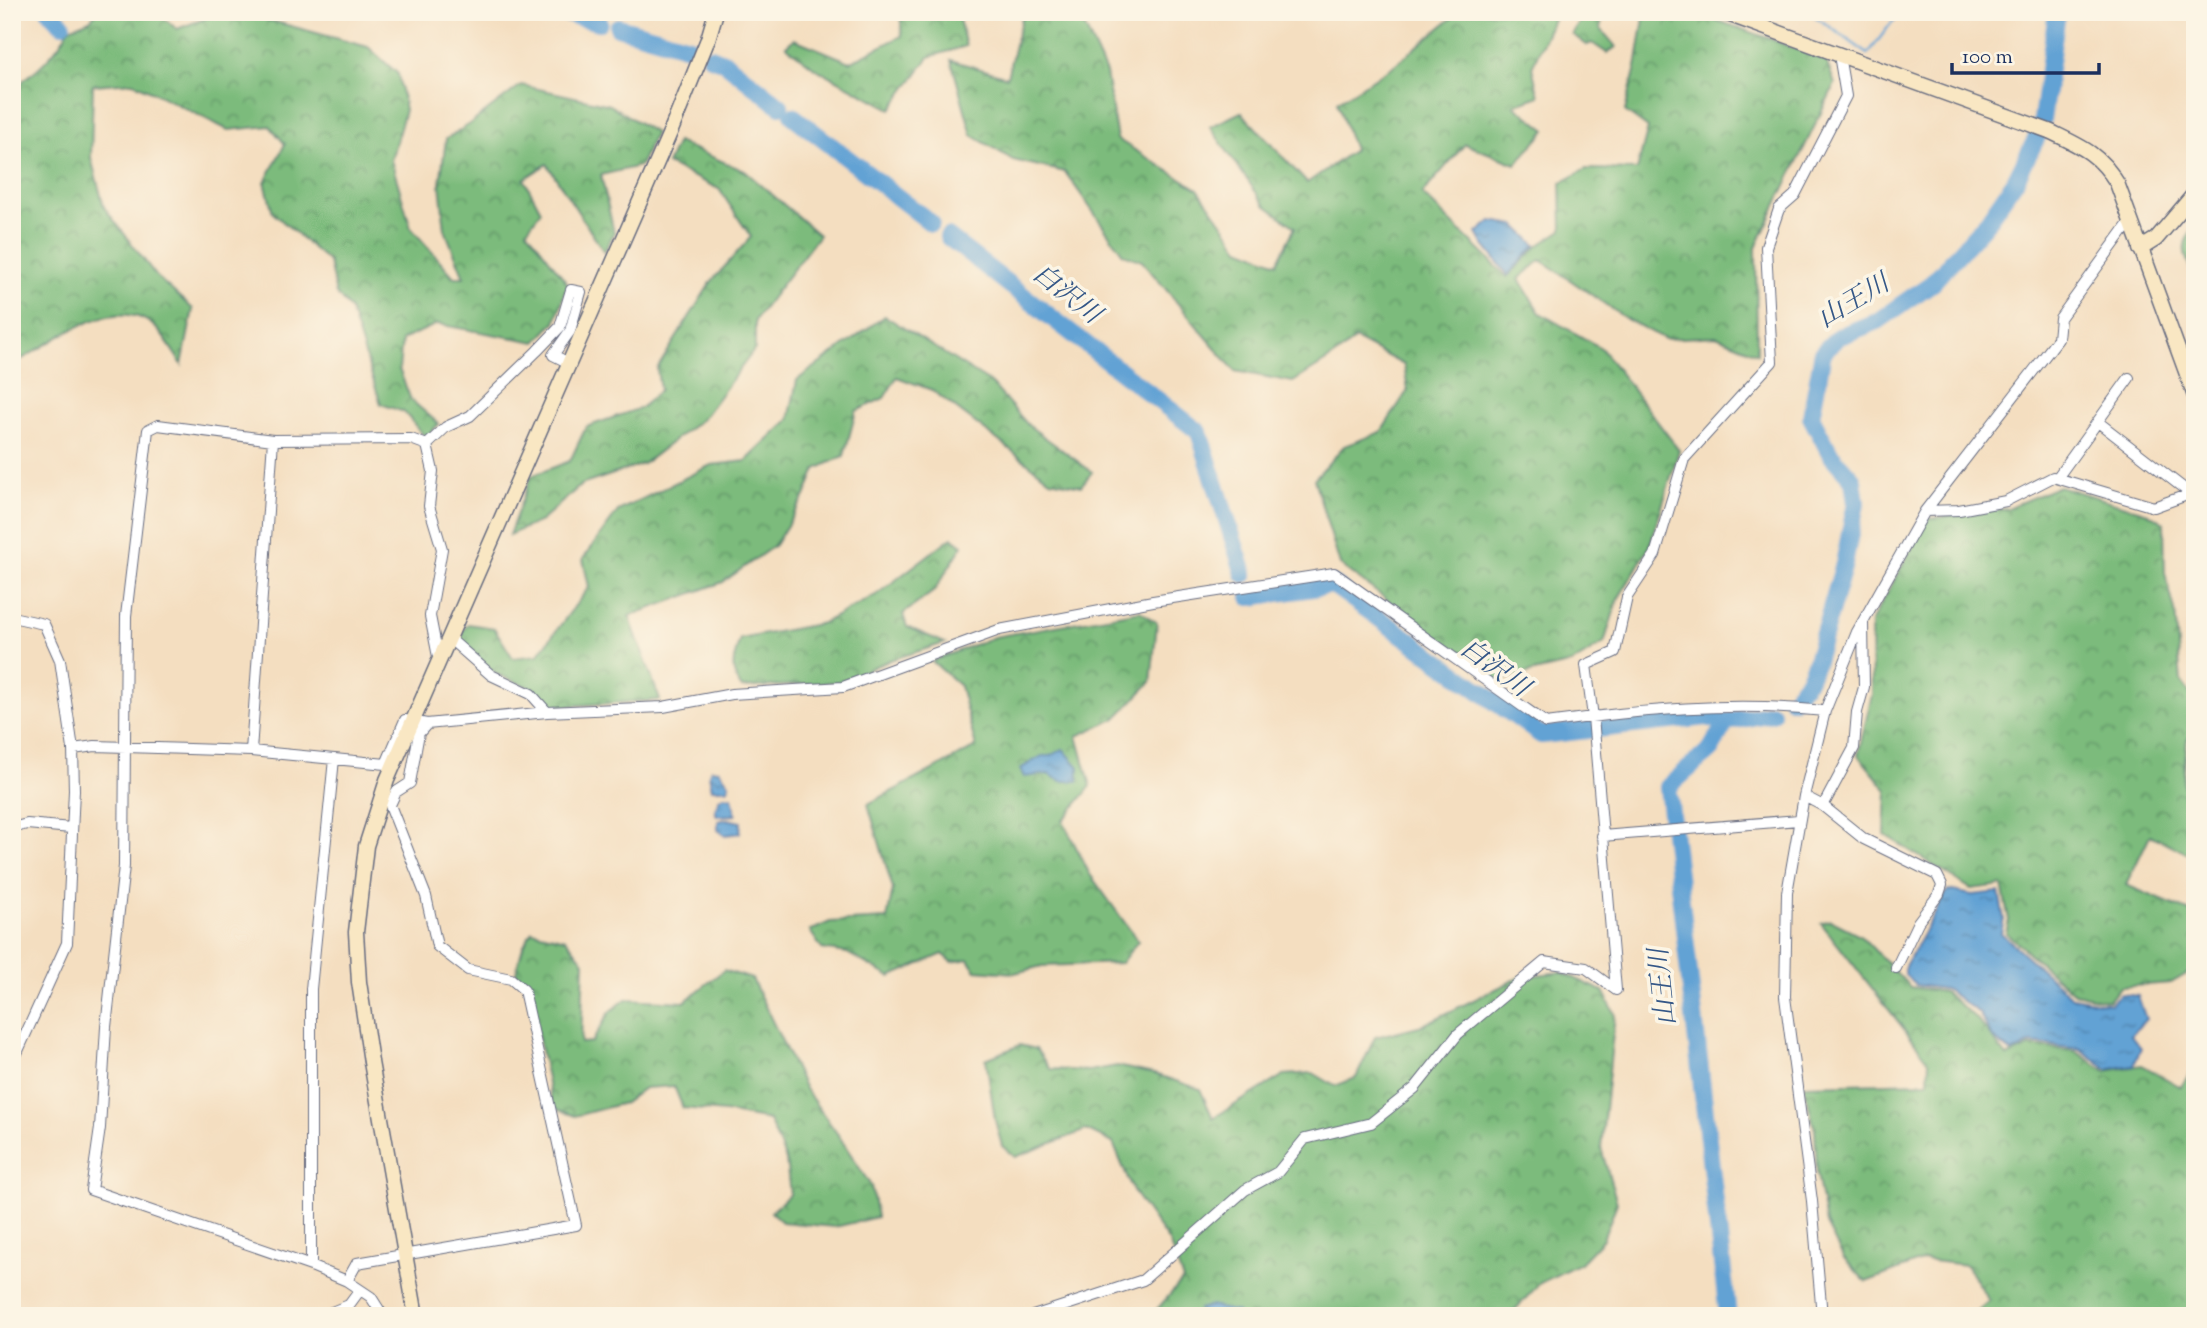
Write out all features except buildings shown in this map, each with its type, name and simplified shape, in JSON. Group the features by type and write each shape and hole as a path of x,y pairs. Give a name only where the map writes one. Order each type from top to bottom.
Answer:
{"street":[{"path":"416,1316 359,982 356,932 366,846 387,780 420,722 449,638 677,115 716,12"},
{"path":"1722,12 2049,131 2081,146 2100,159 2117,183 2195,396"},
{"path":"1033,1316 1143,1280 1245,1190 1278,1171 1305,1139 1371,1123 1415,1088 1458,1034 1544,962 1586,968 1616,990 1593,717 1586,665 1615,652 1627,597 1655,555 1684,459 1772,362 1766,247 1779,209 1795,195 1846,96 1839,55"},
{"path":"2140,249 2156,239 2195,193"},
{"path":"1822,1316 1812,1201 1785,997 1787,893 1804,796 1825,711 1857,632 1925,511 2058,339 2060,318 2130,222"},
{"path":"426,445 446,427 470,415 545,343 560,327 572,290 582,292 570,331 553,355 569,363"},
{"path":"2057,478 2129,378"},
{"path":"2098,422 2193,493"},
{"path":"383,1316 371,1297 347,1282 311,1266 91,1190 100,1128 106,1027 123,878 127,615 148,430 158,425 273,440 411,439 426,445"},
{"path":"251,751 273,440"},
{"path":"426,445 433,471 429,506 442,549 430,617 439,663"},
{"path":"1925,511 1959,510 2006,501 2053,477 2154,507 2193,493"},
{"path":"73,749 95,746 251,751 386,764 405,720 420,722 547,712 663,707 732,694 843,687 999,630 1153,601 1334,573 1546,723 1727,706 1825,711"},
{"path":"12,605 14,617 44,624 60,660 73,749 74,790 67,943 12,1064"},
{"path":"1823,806 1854,748 1857,712 1864,687 1863,622"},
{"path":"449,638 491,675 531,694 547,712"},
{"path":"347,1282 357,1263 576,1225 524,990 512,979 468,970 437,946 426,896 390,805 396,792 410,783 420,722"},
{"path":"311,1266 311,989 334,759"},
{"path":"1804,796 1823,806 1864,839 1937,876 1942,885 1939,894 1918,922 1896,968"},
{"path":"1602,835 1800,820"},
{"path":"12,828 27,824 71,828"},
{"path":"323,1316 349,1305 360,1290"}],"green space":[{"path":"97,12 157,12 177,29 222,12 239,12 368,47 398,74 405,110 391,160 411,228 454,277 464,277 445,230 440,184 446,139 521,85 610,105 655,133 640,166 601,175 614,233 604,252 547,164 524,179 541,211 527,230 568,284 555,322 536,342 437,324 402,340 399,369 411,400 439,424 425,437 404,412 381,404 350,309 336,294 329,262 273,213 265,182 285,144 270,126 228,130 133,82 93,85 91,158 104,207 157,277 193,309 182,365 157,329 142,318 125,315 106,316 88,322 20,360 12,359 12,305 16,287 12,270 12,89 52,54 69,28 90,20"},
{"path":"900,12 957,12 966,46 929,57 891,109 816,69 786,46 794,39 850,62 902,36"},
{"path":"1023,12 1100,12 1084,25 1106,73 1117,139 1198,189 1240,248 1277,263 1295,227 1265,205 1210,127 1241,112 1307,183 1354,150 1337,102 1392,67 1459,12 1601,12 1604,14 1600,28 1616,47 1607,53 1592,43 1587,45 1572,34 1581,20 1578,13 1554,17 1532,67 1539,96 1514,105 1546,130 1516,164 1465,144 1422,194 1507,277 1539,245 1562,230 1561,183 1586,169 1637,170 1648,128 1625,111 1645,12 1692,12 1826,61 1835,84 1756,247 1757,353 1716,336 1665,339 1628,320 1541,260 1519,279 1540,313 1601,348 1679,450 1650,546 1618,599 1604,643 1572,663 1496,681 1340,565 1314,479 1344,446 1381,432 1408,390 1404,365 1355,339 1339,353 1293,382 1235,371 1142,261 1123,254 1065,172 1013,160 972,135 951,60 1007,77"},
{"path":"677,142 745,171 819,235 755,320 755,349 703,418 643,464 581,485 541,521 509,535 531,476 570,461 586,427 641,408 660,390 657,369 711,282 751,237 719,189 667,164"},
{"path":"2195,227 2195,279 2186,258 2185,246"},
{"path":"885,316 991,383 1028,425 1092,472 1081,486 1050,480 932,390 897,377 884,398 856,411 844,456 816,469 805,496 775,545 723,582 629,616 660,700 551,707 534,689 494,673 458,637 468,624 494,628 513,658 538,655 589,587 583,559 618,511 711,465 746,461 789,420 797,380"},
{"path":"2059,486 2148,513 2164,523 2165,573 2175,611 2181,681 2195,700 2195,732 2187,740 2183,785 2195,796 2195,857 2150,835 2126,885 2195,914 2195,969 2171,983 2120,987 2109,1001 2074,993 2006,933 2009,920 2002,885 1971,889 1885,835 1887,790 1858,755 1872,694 1871,622 1928,519 2008,508"},
{"path":"952,537 963,545 934,591 903,614 907,627 945,643 890,660 839,682 742,688 734,670 740,639 823,623 876,595"},
{"path":"1140,611 1157,623 1151,682 1115,719 1077,736 1091,786 1063,821 1089,873 1138,941 1121,963 1042,966 1015,973 975,970 969,959 952,962 943,954 890,977 847,953 822,949 810,931 830,922 887,919 893,889 868,804 976,747 960,686 932,661 994,637"},
{"path":"1830,920 1860,935 1910,987 1944,992 1977,1019 2007,1057 2031,1046 2075,1051 2106,1071 2142,1065 2181,1087 2195,1065 2195,1316 1971,1316 1989,1301 1966,1265 1924,1260 1866,1282 1843,1257 1826,1224 1817,1174 1815,1130 1804,1085 1928,1082 1929,1061 1821,923"},
{"path":"532,931 566,939 584,962 581,1043 592,1042 609,1013 626,999 684,1002 724,970 752,979 805,1089 871,1186 877,1217 835,1227 782,1222 771,1212 790,1194 786,1160 769,1120 683,1108 674,1086 644,1088 624,1103 575,1116 553,1108 528,987 516,972 523,947"},
{"path":"1561,972 1603,991 1615,1014 1601,1148 1617,1203 1603,1239 1580,1263 1540,1283 1512,1313 1505,1316 1151,1316 1183,1280 1169,1242 1133,1191 1113,1143 1086,1130 1015,1157 1002,1146 995,1120 986,1059 1020,1045 1036,1049 1050,1069 1089,1071 1117,1066 1158,1075 1200,1089 1213,1118 1284,1075 1313,1073 1335,1086 1356,1078 1375,1037 1423,1025 1520,977"}],"water":[{"path":"1491,221 1515,225 1536,245 1508,275 1477,233"},
{"path":"1063,749 1079,767 1078,781 1061,781 1048,774 1024,777 1020,769 1042,756 1051,756"},
{"path":"711,769 719,770 729,783 728,789 712,789 709,774"},
{"path":"724,796 732,797 736,815 717,816 715,810 719,799"},
{"path":"727,819 741,822 740,833 725,835 718,830 718,821"},
{"path":"1948,890 1972,895 1999,892 2004,919 2001,933 2072,997 2110,1004 2120,994 2138,996 2146,1019 2131,1035 2141,1048 2134,1065 2108,1069 2080,1049 2031,1043 2012,1053 1992,1037 1979,1013 1945,989 1916,985 1905,975 1905,966"},
{"path":"1210,1306 1237,1312 1237,1316 1201,1316 1199,1309"}],"waterway":[{"name":"白沢川","path":"50,12 62,24"},
{"name":"白沢川","path":"559,12 599,22"},
{"path":"1754,12 1763,17 1766,12"},
{"path":"1809,12 1868,54 1892,22 1904,12"},
{"name":"山王川","path":"1792,700 1808,680 1816,661 1844,564 1856,503 1853,480 1831,455 1811,417 1823,352 1838,337 1878,321 1932,283 1986,223 2015,181 2037,137 2042,120 2057,12"},
{"name":"白沢川","path":"618,27 692,48"},
{"name":"白沢川","path":"711,57 726,63 780,106"},
{"name":"白沢川","path":"793,116 931,223"},
{"name":"白沢川","path":"948,237 1199,432 1244,574"},
{"name":"白沢川","path":"1250,597 1333,585 1541,735 1707,717 1726,722 1772,713"},
{"name":"山王川","path":"1726,722 1711,749 1668,787 1728,1316"}]}
